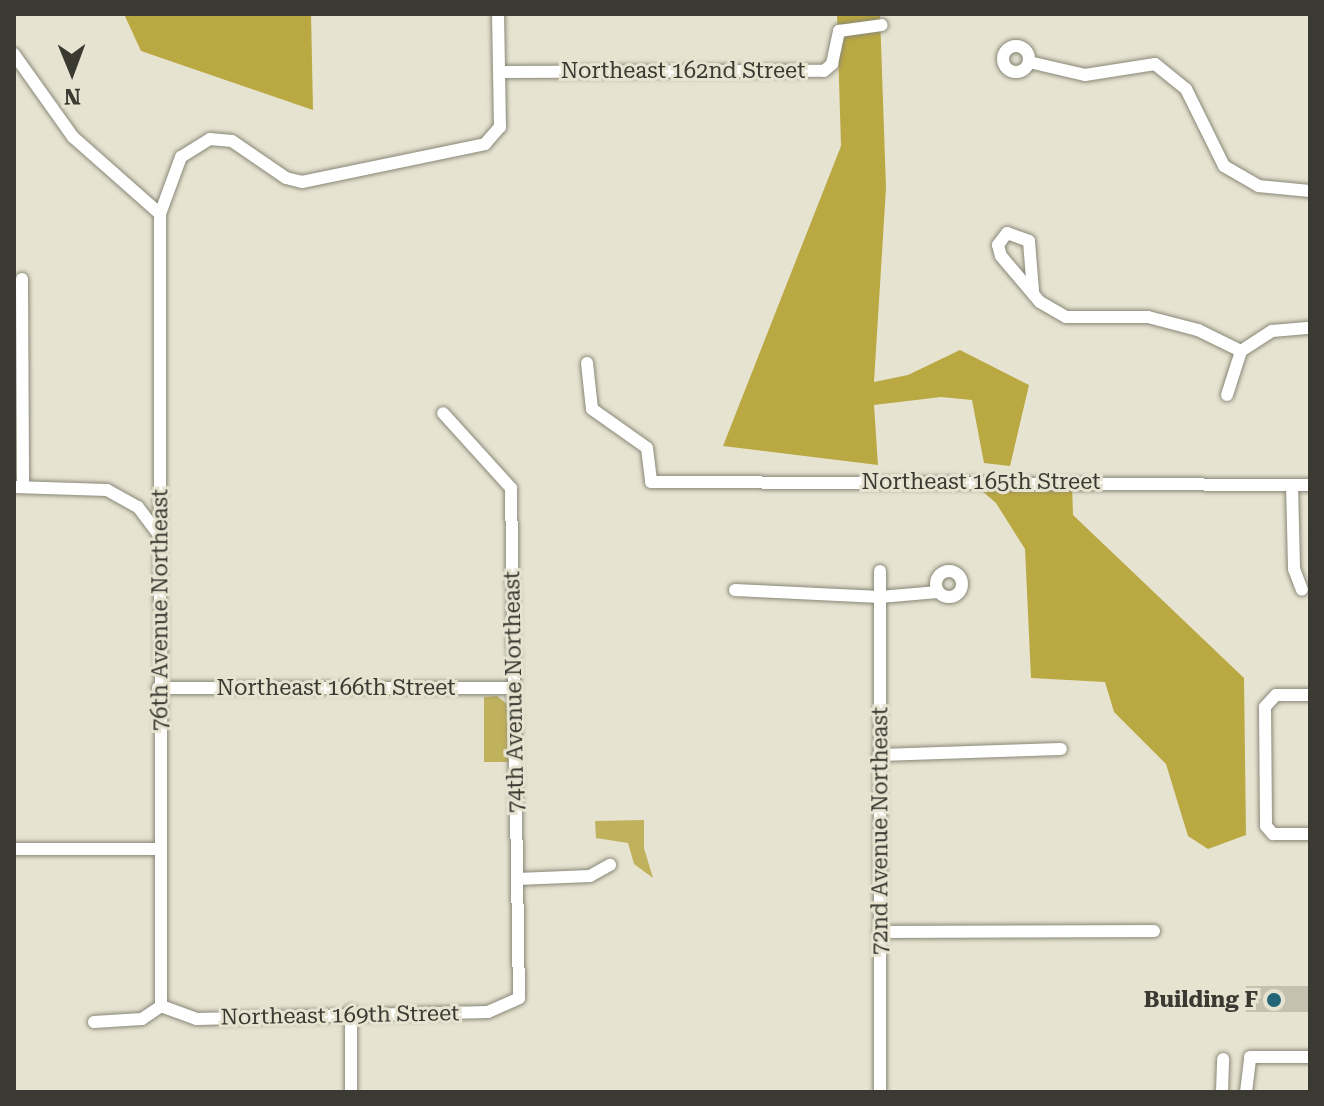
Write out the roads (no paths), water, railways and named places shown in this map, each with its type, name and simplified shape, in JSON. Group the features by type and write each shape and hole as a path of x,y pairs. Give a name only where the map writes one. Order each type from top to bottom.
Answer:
{"street":[{"path":"14,54 73,137 160,214 181,157 210,139 232,141 286,178 302,182 440,156 495,138 500,72 498,14"},
{"name":"Northeast 162nd Street","path":"500,72 824,71 832,64 839,31 882,25"},
{"path":"1029,62 1085,75 1155,64 1186,89 1224,166 1258,186 1310,191"},
{"name":"76th Avenue Northeast","path":"160,214 158,688 161,1006"},
{"path":"1033,291 1029,241 1007,233 998,252 1040,302 1066,317 1148,317 1198,330 1241,351"},
{"path":"22,279 19,487 123,495 161,537"},
{"path":"1227,395 1241,351 1272,331 1310,328"},
{"name":"Northeast 165th Street","path":"587,363 596,417 647,448 651,482 1310,485"},
{"name":"74th Avenue Northeast","path":"443,413 511,488 519,998"},
{"path":"1292,485 1294,569 1302,590"},
{"name":"72nd Avenue Northeast","path":"880,571 880,1092"},
{"path":"735,590 880,597 938,592"},
{"name":"Northeast 166th Street","path":"158,688 514,688"},
{"path":"1310,695 1276,695 1265,712 1266,826 1273,834 1310,834"},
{"path":"879,755 1061,749"},
{"path":"14,849 160,849"},
{"path":"517,879 590,876 610,865"},
{"path":"879,932 1154,931"},
{"name":"Northeast 169th Street","path":"161,1006 197,1019 351,1011 488,1012 519,998"},
{"path":"94,1022 142,1019 161,1006"},
{"path":"351,1011 351,1092"},
{"path":"1246,1092 1250,1057 1310,1057"},
{"path":"1222,1092 1223,1059"}],"place":[{"name":"Building F","path":"1274,1000"}]}
